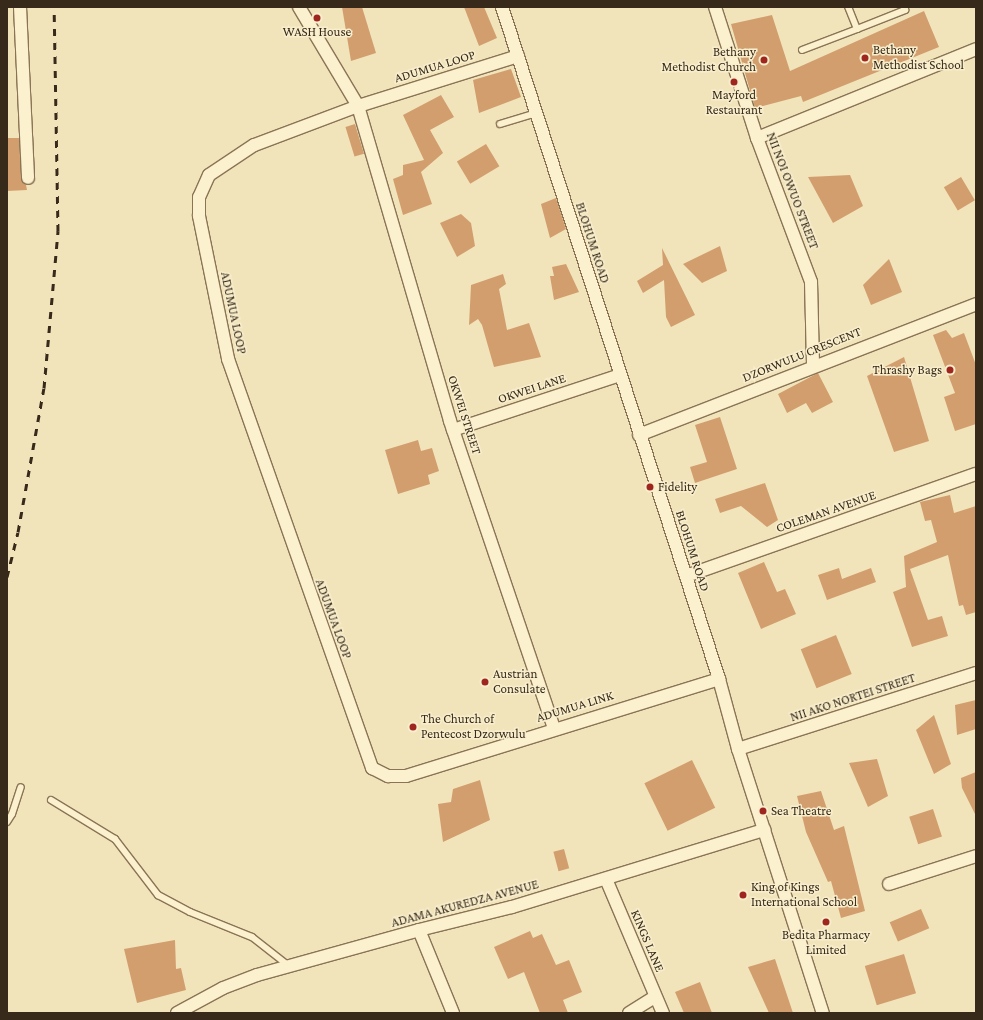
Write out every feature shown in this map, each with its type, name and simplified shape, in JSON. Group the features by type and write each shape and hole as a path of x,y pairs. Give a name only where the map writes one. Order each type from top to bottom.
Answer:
{"street":[{"path":"20,7 28,178"},
{"name":"OKWEI STREET","path":"299,7 358,106 453,430 554,728"},
{"name":"BLOHUM ROAD","path":"502,7 719,679 738,749 823,1013"},
{"name":"NII NOI OWUO STREET","path":"715,7 757,138 811,282 813,366"},
{"path":"757,138 976,49"},
{"name":"ADUMUA LOOP","path":"372,768 228,359 199,216 199,197 209,174 223,163 254,145 358,106 518,56"},
{"name":"DZORWULU CRESCENT","path":"640,435 813,366 976,304"},
{"name":"OKWEI LANE","path":"453,430 620,375"},
{"name":"COLEMAN AVENUE","path":"686,576 976,474"},
{"name":"NII AKO NORTEI STREET","path":"738,749 976,673"},
{"name":"ADUMUA LINK","path":"372,768 388,776 406,776 554,728 719,679"},
{"name":"ADAMA AKUREDZA AVENUE","path":"177,1013 223,988 257,975 419,930 512,907 764,830"},
{"path":"890,884 976,856"},
{"name":"KINGS LANE","path":"606,879 663,1013"},
{"path":"419,930 453,1013"},
{"path":"629,1013 655,997"}],"lane":[{"path":"848,7 857,29"},
{"path":"802,50 905,10 904,7"},
{"path":"500,124 536,113"},
{"path":"7,822 12,814 21,786"},
{"path":"51,800 114,838 158,895 190,912 252,937 290,966"}],"building":[{"path":"342,7 362,7 376,53 351,61"},
{"path":"464,7 484,7 497,38 479,46"},
{"path":"924,11 939,47 803,102 801,96 755,108 731,24 772,15 790,71"},
{"path":"511,69 521,97 479,113 473,80"},
{"path":"441,95 454,117 430,130 443,153 421,172 432,204 403,215 393,179 403,175 403,165 424,160 403,115"},
{"path":"355,124 364,154 355,157 345,127"},
{"path":"7,138 19,138 21,178 26,185 27,190 7,191"},
{"path":"486,144 499,166 470,184 457,162"},
{"path":"850,175 863,206 833,223 808,177"},
{"path":"961,177 975,200 958,210 944,187"},
{"path":"556,198 566,229 550,238 541,204"},
{"path":"461,214 471,223 475,246 457,257 440,223"},
{"path":"720,246 727,271 702,283 683,264"},
{"path":"662,248 695,315 671,327 666,317 664,280 643,293 637,281 663,265"},
{"path":"889,259 902,292 871,305 863,285"},
{"path":"566,264 579,292 554,300 550,276 554,276 552,267"},
{"path":"503,274 506,284 499,289 507,330 529,323 541,357 494,367 482,325 478,319 469,325 471,285"},
{"path":"946,330 952,338 964,333 976,365 976,424 955,431 944,397 955,393 933,335"},
{"path":"904,357 929,441 894,452 867,376"},
{"path":"818,373 833,402 812,413 806,403 787,413 778,394"},
{"path":"720,417 737,469 695,483 690,467 707,462 695,425"},
{"path":"418,440 421,451 432,448 439,471 428,475 430,484 398,494 385,450"},
{"path":"765,483 778,520 767,527 741,506 720,513 715,499"},
{"path":"950,495 954,513 976,506 976,612 966,615 963,605 959,606 948,555 910,569 928,620 942,616 948,636 912,647 893,592 906,587 904,556 937,542 931,520 925,521 920,502"},
{"path":"764,562 777,592 785,589 796,614 761,629 738,573"},
{"path":"839,568 842,579 871,568 876,582 827,600 818,575"},
{"path":"836,635 852,674 817,688 801,649"},
{"path":"976,700 976,729 957,735 955,705"},
{"path":"934,715 951,764 934,774 916,730"},
{"path":"877,759 888,796 868,807 849,763"},
{"path":"692,760 715,808 668,831 644,783"},
{"path":"976,772 976,816 962,788 961,778"},
{"path":"480,780 490,820 443,842 438,804 451,802 453,789"},
{"path":"821,791 834,830 844,826 865,911 841,918 831,881 828,882 806,832 797,796"},
{"path":"933,809 942,837 918,844 909,817"},
{"path":"564,849 569,868 559,871 553,852"},
{"path":"921,909 929,928 898,942 890,922"},
{"path":"530,931 533,938 542,934 556,965 569,960 582,992 563,1000 568,1013 540,1013 524,972 508,979 494,947"},
{"path":"175,940 176,969 181,968 186,990 137,1003 124,949"},
{"path":"904,954 916,993 877,1005 865,966"},
{"path":"775,959 793,1013 769,1013 748,967"},
{"path":"700,982 712,1013 684,1013 675,992"}],"railway":[{"path":"7,577 18,532 44,388 58,231 54,7"}],"place":[{"name":"WASH House","path":"317,18"},
{"name":"Bethany Methodist School","path":"865,58"},
{"name":"Bethany Methodist Church","path":"764,60"},
{"name":"Mayford Restaurant","path":"734,82"},
{"name":"Thrashy Bags","path":"950,370"},
{"name":"Fidelity","path":"650,487"},
{"name":"Austrian Consulate","path":"485,682"},
{"name":"The Church of Pentecost Dzorwulu","path":"413,727"},
{"name":"Sea Theatre","path":"763,811"},
{"name":"King of Kings International School","path":"743,895"},
{"name":"Bedita Pharmacy Limited","path":"826,922"}]}
